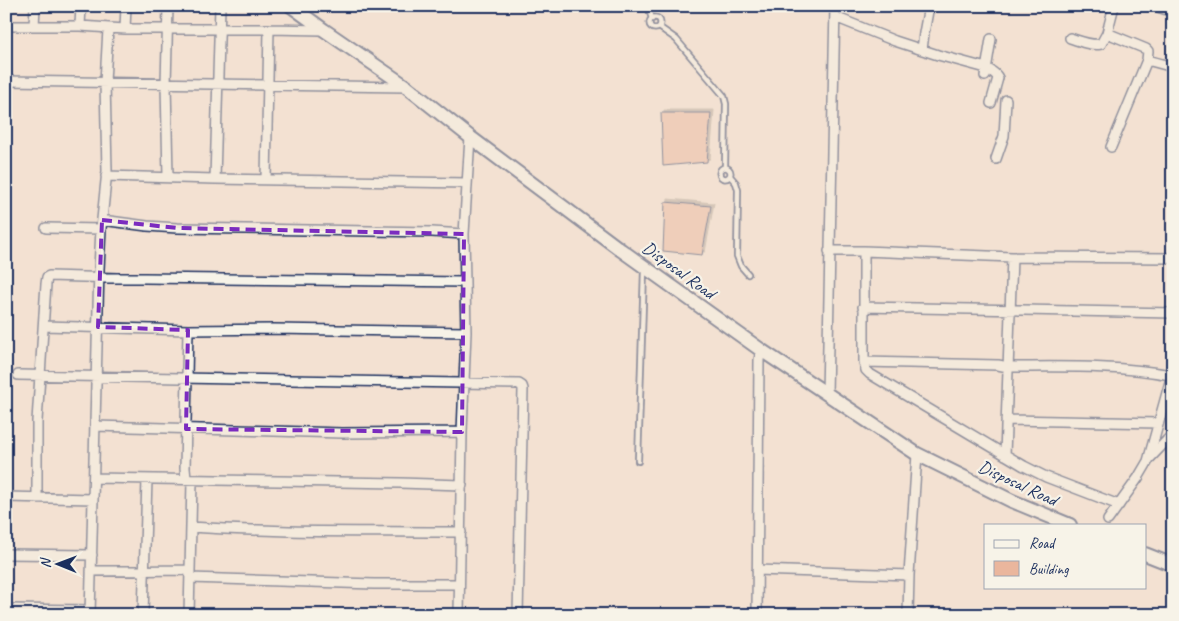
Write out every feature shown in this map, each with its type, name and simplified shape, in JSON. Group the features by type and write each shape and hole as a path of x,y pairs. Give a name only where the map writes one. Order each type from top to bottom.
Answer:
{"street":[{"path":"34,26 35,6"},
{"path":"80,26 81,6"},
{"path":"125,29 126,6"},
{"path":"168,6 166,84 168,177"},
{"path":"215,179 220,6"},
{"name":"Disposal Road","path":"291,6 407,87 581,221 761,350 917,454 1012,501 1068,524"},
{"path":"827,394 835,6"},
{"path":"922,50 929,6"},
{"path":"1070,38 1090,44 1101,44 1107,33 1114,6"},
{"path":"1155,6 1173,12"},
{"path":"834,17 895,41 995,74 997,80 991,97 1009,101 1004,136 996,159"},
{"path":"6,26 80,26 108,29 324,30"},
{"path":"6,609 90,612 99,277 106,176 105,82 108,29"},
{"path":"266,179 269,29"},
{"path":"1107,33 1146,49 1148,53 1147,60 1111,147"},
{"path":"986,72 991,39"},
{"path":"1147,60 1173,66"},
{"path":"6,81 407,87"},
{"path":"459,615 462,432 466,332 464,234 470,137"},
{"path":"106,176 467,183"},
{"path":"102,220 177,228 464,234"},
{"path":"46,228 101,230"},
{"path":"829,251 1012,257 1173,258"},
{"path":"864,251 864,362 866,370 870,374 1005,455 1046,477 1119,505"},
{"path":"1005,455 1012,257"},
{"path":"37,498 40,376 47,277 55,275 117,278 464,282"},
{"path":"864,307 1173,313"},
{"path":"44,326 188,330 274,329 466,332"},
{"path":"188,330 185,475 192,482 189,615"},
{"path":"757,615 759,360 761,350"},
{"path":"864,362 998,365 1008,367 1088,367 1172,373 1148,461"},
{"path":"18,375 519,384 523,389 518,615"},
{"path":"1006,420 1158,423"},
{"path":"96,426 342,433 462,432"},
{"path":"1108,520 1148,461 1173,434"},
{"path":"908,615 917,454"},
{"path":"94,478 462,485"},
{"path":"143,615 148,479"},
{"path":"6,498 93,499"},
{"path":"191,527 289,532 461,532"},
{"path":"6,554 92,555"},
{"path":"1146,554 1173,565"},
{"path":"758,570 909,575"},
{"path":"91,571 144,571 374,584 459,584"}],"lane":[{"path":"648,6 652,27 656,29 659,27 679,43 724,96 726,104 725,167"},
{"path":"725,167 730,169 730,176 736,183 738,190 737,256 741,266 748,274"},
{"path":"725,167 720,171 720,175 724,178 730,176"},
{"path":"638,462 644,266"}],"highlighted area":[{"path":"102,220 177,228 464,234 462,432 186,429 188,330 98,327"}],"building":[{"path":"661,113 711,113 707,162 663,166"},
{"path":"665,202 711,206 702,255 663,251"}]}
